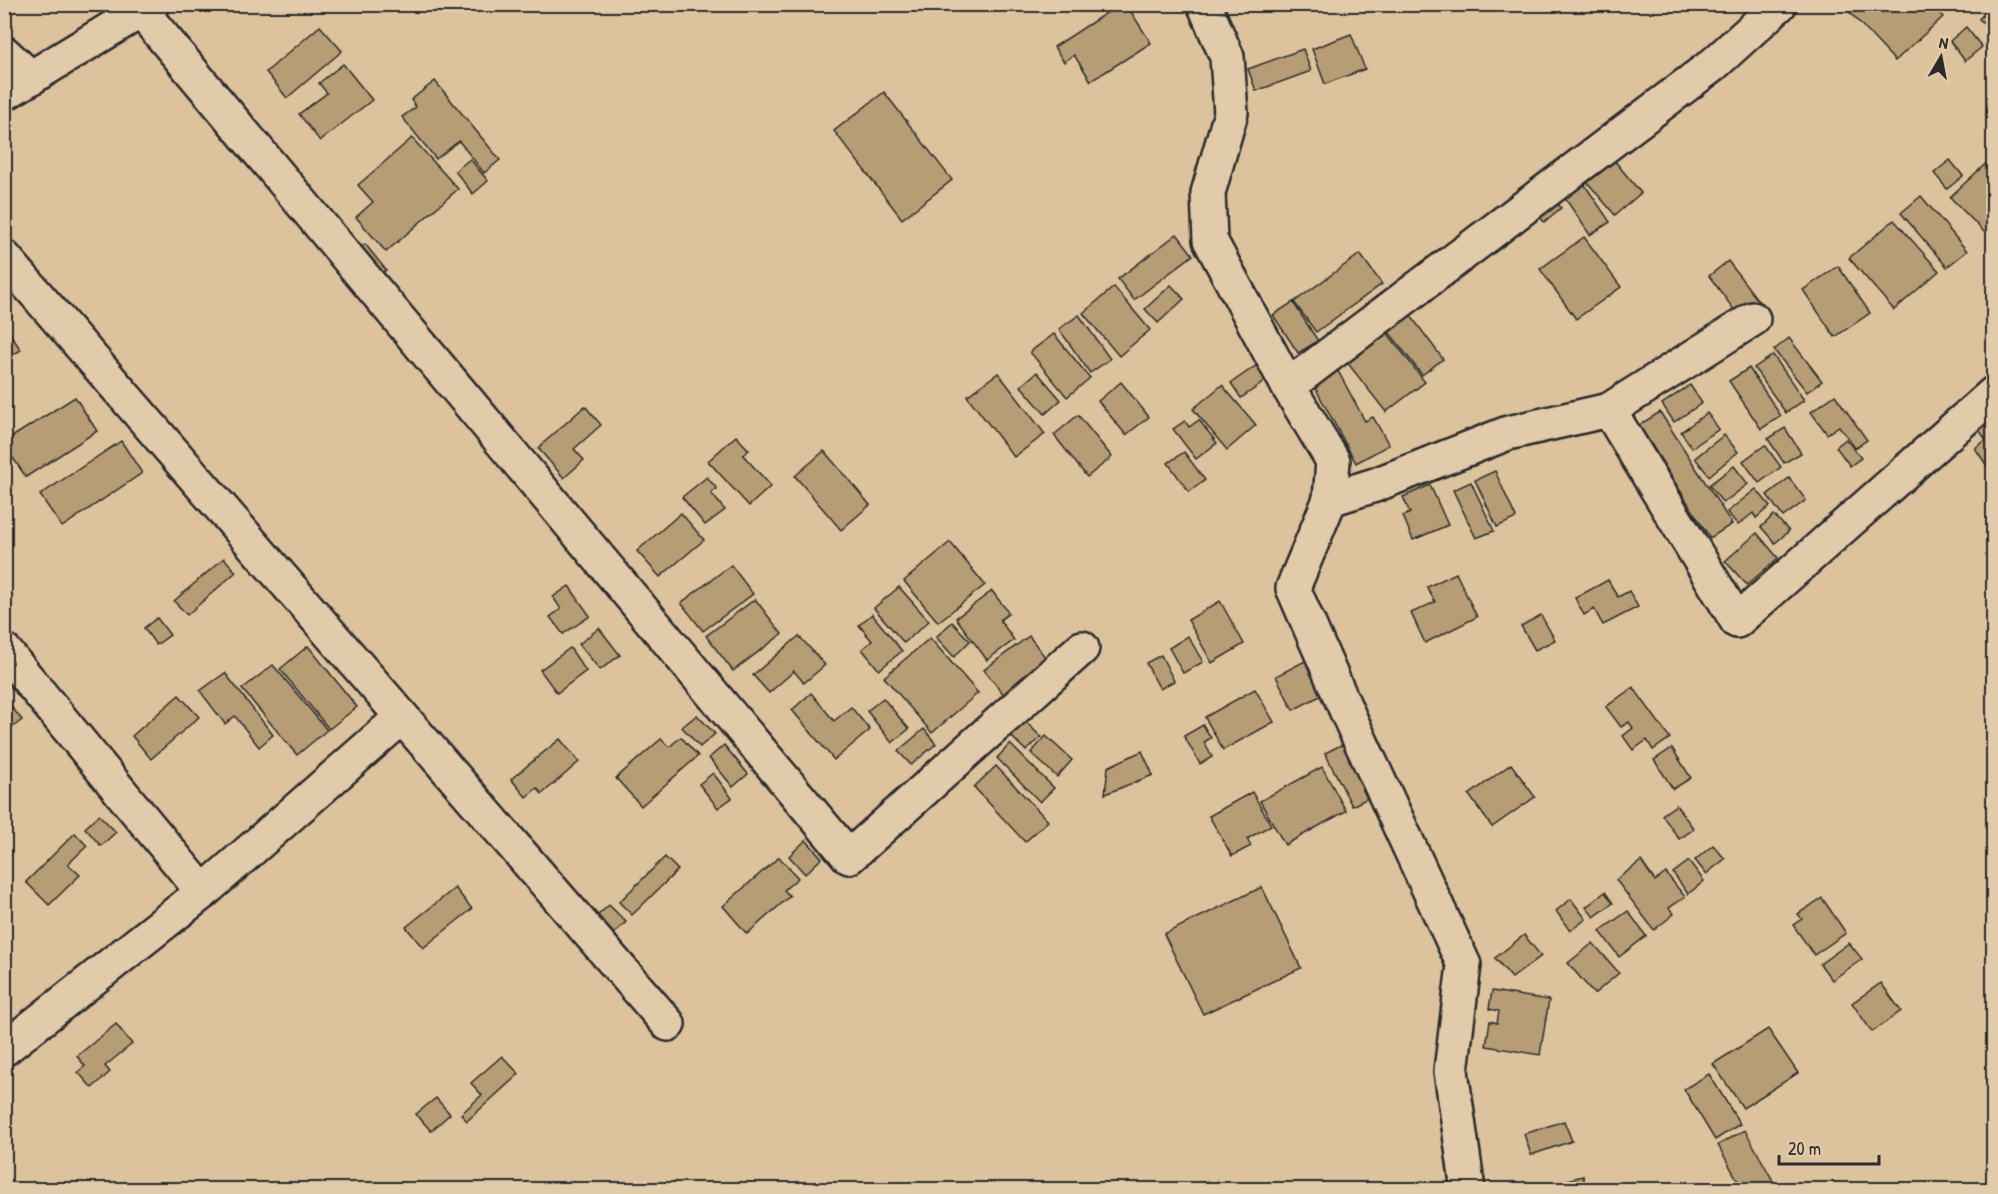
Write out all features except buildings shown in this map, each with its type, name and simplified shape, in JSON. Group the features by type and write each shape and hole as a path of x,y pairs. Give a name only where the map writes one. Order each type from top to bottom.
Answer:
{"street":[{"path":"1204,4 1227,57 1231,113 1208,193 1210,240 1288,386 1333,461 1330,499 1293,588 1347,712 1464,965 1451,1071 1468,1190"},
{"path":"1288,386 1714,64 1780,4"},
{"path":"4,53 18,86 147,8 849,857 1083,648"},
{"path":"4,257 668,1024"},
{"path":"1330,499 1375,485 1508,434 1609,410 1753,319"},
{"path":"1609,410 1737,621 1994,393"},
{"path":"4,650 203,892"},
{"path":"4,1049 203,892 402,717"}]}
